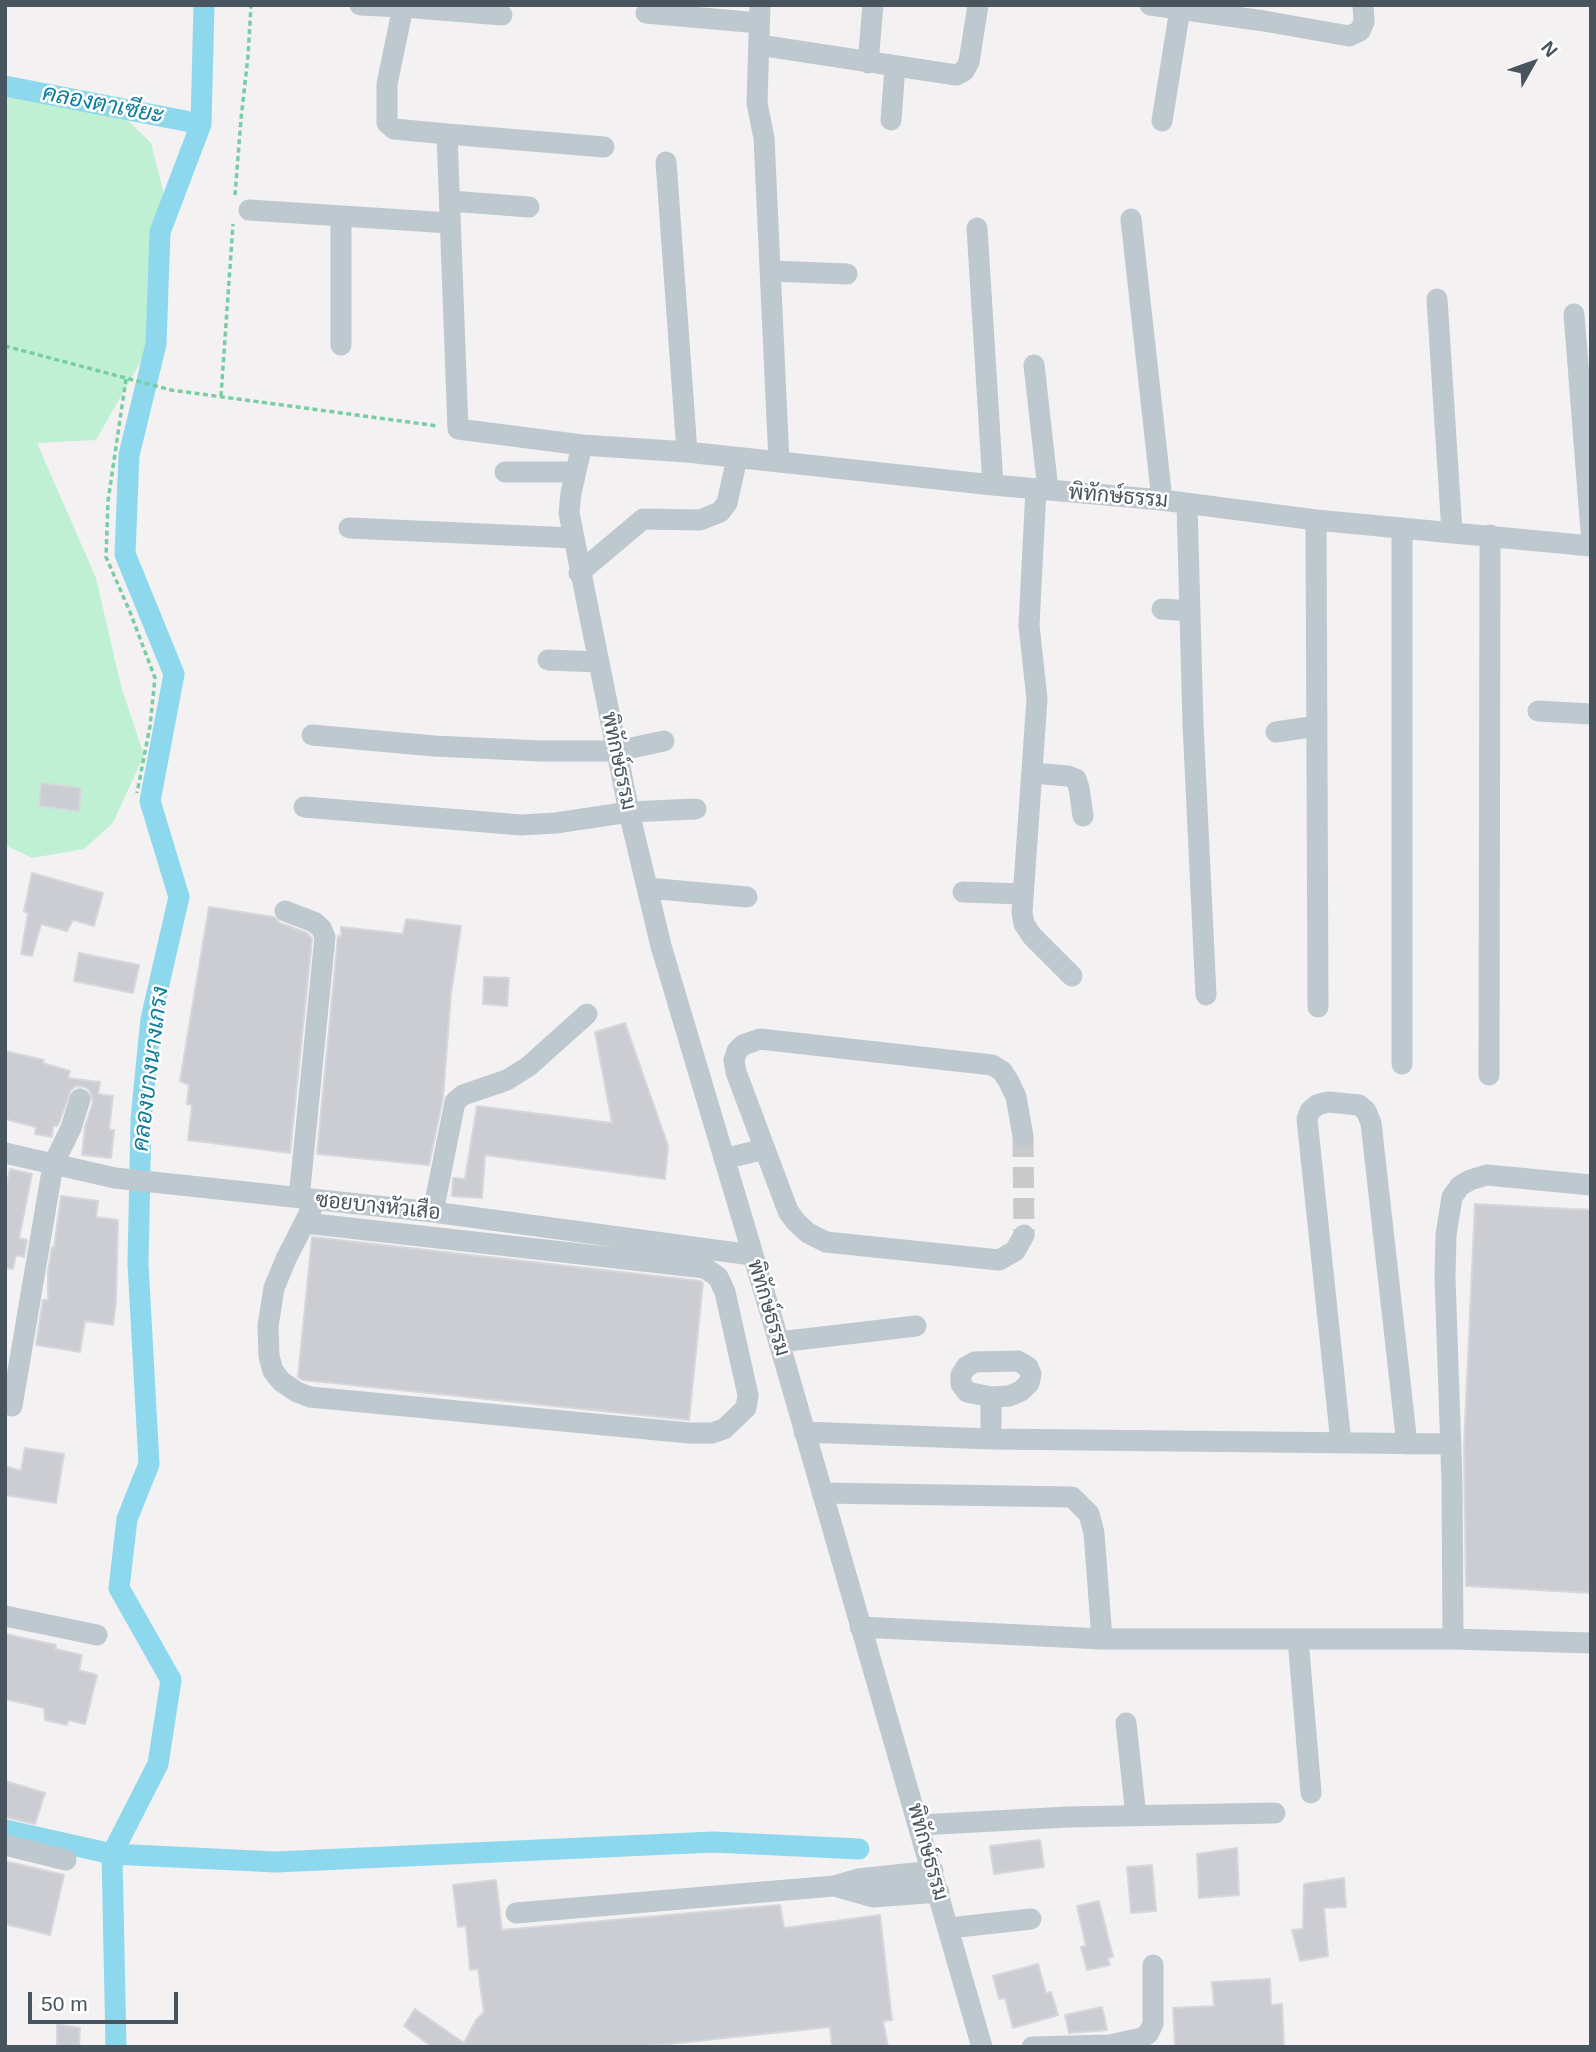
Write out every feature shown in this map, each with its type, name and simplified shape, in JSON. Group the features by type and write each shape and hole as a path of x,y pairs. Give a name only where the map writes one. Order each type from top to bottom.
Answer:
{"street":[{"path":"360,5 502,15"},
{"path":"868,62 873,5"},
{"path":"759,45 956,75 964,71 969,62 978,5"},
{"path":"1150,5 1349,36 1360,31 1364,22 1363,5"},
{"path":"403,7 387,84 387,123 394,129 604,147"},
{"path":"1162,121 1180,9"},
{"path":"646,13 759,14 757,103 764,138 779,462"},
{"path":"891,120 895,66"},
{"path":"447,134 458,429 582,445"},
{"path":"666,162 687,452"},
{"path":"239,209 341,217 529,207"},
{"path":"341,217 341,345"},
{"path":"1131,219 1162,500"},
{"path":"977,228 993,485"},
{"path":"771,271 847,274"},
{"path":"1437,299 1452,532"},
{"path":"1574,314 1591,531"},
{"path":"1034,365 1042,490 1029,625 1037,699 1023,894 1024,924 1032,936 1072,976"},
{"name":"พิทักษ์ธรรม","path":"982,2047 920,1825 661,946 629,812 569,513 582,445 687,452 1042,490 1162,500 1316,520 1591,546"},
{"path":"579,573 635,523 643,519 700,520 720,512 727,503 737,458"},
{"path":"505,471 576,472"},
{"path":"1186,504 1206,995"},
{"path":"1316,520 1318,1007"},
{"path":"349,528 573,538"},
{"path":"1402,528 1402,1064"},
{"path":"1489,1075 1490,535"},
{"path":"1162,609 1190,611"},
{"path":"548,660 598,662"},
{"path":"1538,711 1591,714"},
{"path":"1276,732 1317,726"},
{"path":"312,735 434,746 541,751 617,751 664,741"},
{"path":"1033,773 1076,779 1083,816"},
{"path":"304,807 521,825 556,823 629,812 696,809"},
{"path":"647,888 747,897"},
{"path":"963,892 1023,894"},
{"path":"285,911 314,922 325,937 305,1223 274,1288 268,1326 269,1356 273,1371 282,1382 310,1397 689,1433 712,1433 724,1429 746,1408 748,1395 726,1292 718,1277 705,1268 305,1223"},
{"path":"433,1212 455,1102 463,1095 507,1080 529,1066 587,1014"},
{"path":"1023,1136 1016,1097 1002,1071 992,1065 760,1039 743,1045 734,1060 736,1072 788,1211 808,1233 827,1242 999,1260 1015,1251 1024,1235"},
{"path":"12,1406 53,1166 71,1128 80,1099"},
{"path":"1341,1443 1307,1119 1310,1111 1317,1105 1328,1102 1359,1105 1366,1111 1371,1122 1407,1444"},
{"path":"724,1159 764,1149"},
{"name":"ซอยบางหัวเสือ","path":"5,1153 114,1178 433,1212 752,1255"},
{"path":"1453,1639 1451,1444 1445,1277 1446,1235 1452,1197 1460,1186 1487,1175 1591,1185"},
{"path":"779,1342 916,1326"},
{"path":"991,1397 991,1439"},
{"path":"804,1432 991,1439 1451,1444"},
{"path":"822,1493 1072,1497 1089,1514 1094,1533 1101,1639"},
{"path":"5,1616 97,1635"},
{"path":"860,1627 1101,1639 1453,1639 1591,1643"},
{"path":"1298,1639 1311,1793"},
{"path":"1126,1723 1136,1816"},
{"path":"920,1825 1275,1813"},
{"path":"5,1845 66,1860"},
{"path":"516,1913 834,1886 858,1879 936,1882"},
{"path":"949,1928 1031,1919"},
{"path":"1032,2047 1110,2045 1148,2034 1153,2024 1153,1965"}],"path":[{"path":"220,396 239,209 244,85 251,5"},
{"path":"5,346 171,390 458,429"},
{"path":"126,379 108,500 106,557 131,611 155,678 137,793"}],"green space":[{"path":"5,95 114,107 151,143 164,194 169,266 157,333 96,440 37,443 96,578 121,686 144,755 113,823 84,849 32,858 5,845"}],"building":[{"path":"41,783 81,788 79,811 39,806"},
{"path":"32,873 103,893 94,926 73,920 67,931 41,924 32,956 21,954 28,913 24,911"},
{"path":"209,907 274,917 280,923 307,933 312,939 290,1153 188,1140 192,1105 187,1104 189,1085 180,1081"},
{"path":"406,919 461,926 451,993 443,1098 429,1165 317,1154 341,927 403,934"},
{"path":"79,953 139,965 133,993 74,981"},
{"path":"484,977 509,978 507,1006 483,1004"},
{"path":"625,1023 668,1146 665,1179 485,1155 482,1198 452,1196 453,1178 465,1179 477,1106 612,1123 595,1032"},
{"path":"5,1051 44,1060 43,1063 70,1071 68,1078 100,1082 98,1094 113,1096 109,1130 114,1130 111,1158 82,1155 85,1127 93,1102 90,1091 85,1087 76,1086 71,1090 59,1123 53,1126 52,1137 35,1134 36,1127 5,1119"},
{"path":"10,1169 32,1174 19,1238 27,1240 24,1257 16,1255 13,1269 5,1268 5,1192"},
{"path":"61,1196 98,1201 96,1217 118,1220 113,1325 85,1321 80,1352 36,1345 43,1300 48,1300 48,1272"},
{"path":"1475,1204 1591,1210 1591,1593 1466,1586 1464,1446"},
{"path":"312,1237 700,1281 703,1283 689,1420 303,1380 298,1377"},
{"path":"25,1448 64,1454 56,1503 5,1495 5,1466 21,1471"},
{"path":"5,1634 56,1645 55,1649 82,1655 79,1670 97,1675 85,1724 68,1720 67,1725 45,1720 44,1708 5,1699"},
{"path":"5,1781 45,1793 35,1824 5,1817"},
{"path":"1040,1840 1044,1867 994,1874 990,1846"},
{"path":"1237,1848 1239,1895 1199,1898 1197,1854"},
{"path":"5,1861 64,1875 50,1935 5,1924"},
{"path":"1152,1865 1156,1911 1131,1913 1127,1867"},
{"path":"1344,1878 1346,1907 1324,1908 1328,1956 1300,1961 1292,1930 1303,1929 1304,1884"},
{"path":"496,1880 502,1930 780,1905 784,1928 880,1915 892,2020 883,2021 888,2047 832,2047 830,2027 640,2047 432,2047 404,2026 415,2009 464,2043 476,2020 484,2012 478,1969 470,1970 466,1926 458,1927 453,1885"},
{"path":"1099,1901 1113,1957 1108,1958 1110,1965 1087,1970 1081,1947 1086,1946 1077,1906"},
{"path":"1038,1964 1046,1993 1051,1992 1058,2015 1013,2028 1005,1998 999,1999 993,1976"},
{"path":"1270,1979 1271,2005 1282,2004 1284,2047 1175,2047 1173,2008 1214,2006 1212,1982"},
{"path":"1102,2007 1107,2030 1069,2033 1065,2015"},
{"path":"57,2024 80,2028 79,2047 57,2047"}],"waterway":[{"name":"คลองบางนางเกรง","path":"116,2047 112,1854 158,1764 171,1680 119,1588 127,1519 149,1464 138,1264 141,1119 151,1019 179,897 150,801 174,674 125,554 129,455 156,344 160,232 201,124 204,5"},
{"name":"คลองตาเซียะ","path":"5,86 201,124"},
{"path":"5,1830 112,1854 276,1862 713,1842 859,1849"}],"tunnel":[{"path":"1023,1136 1024,1235"}]}
